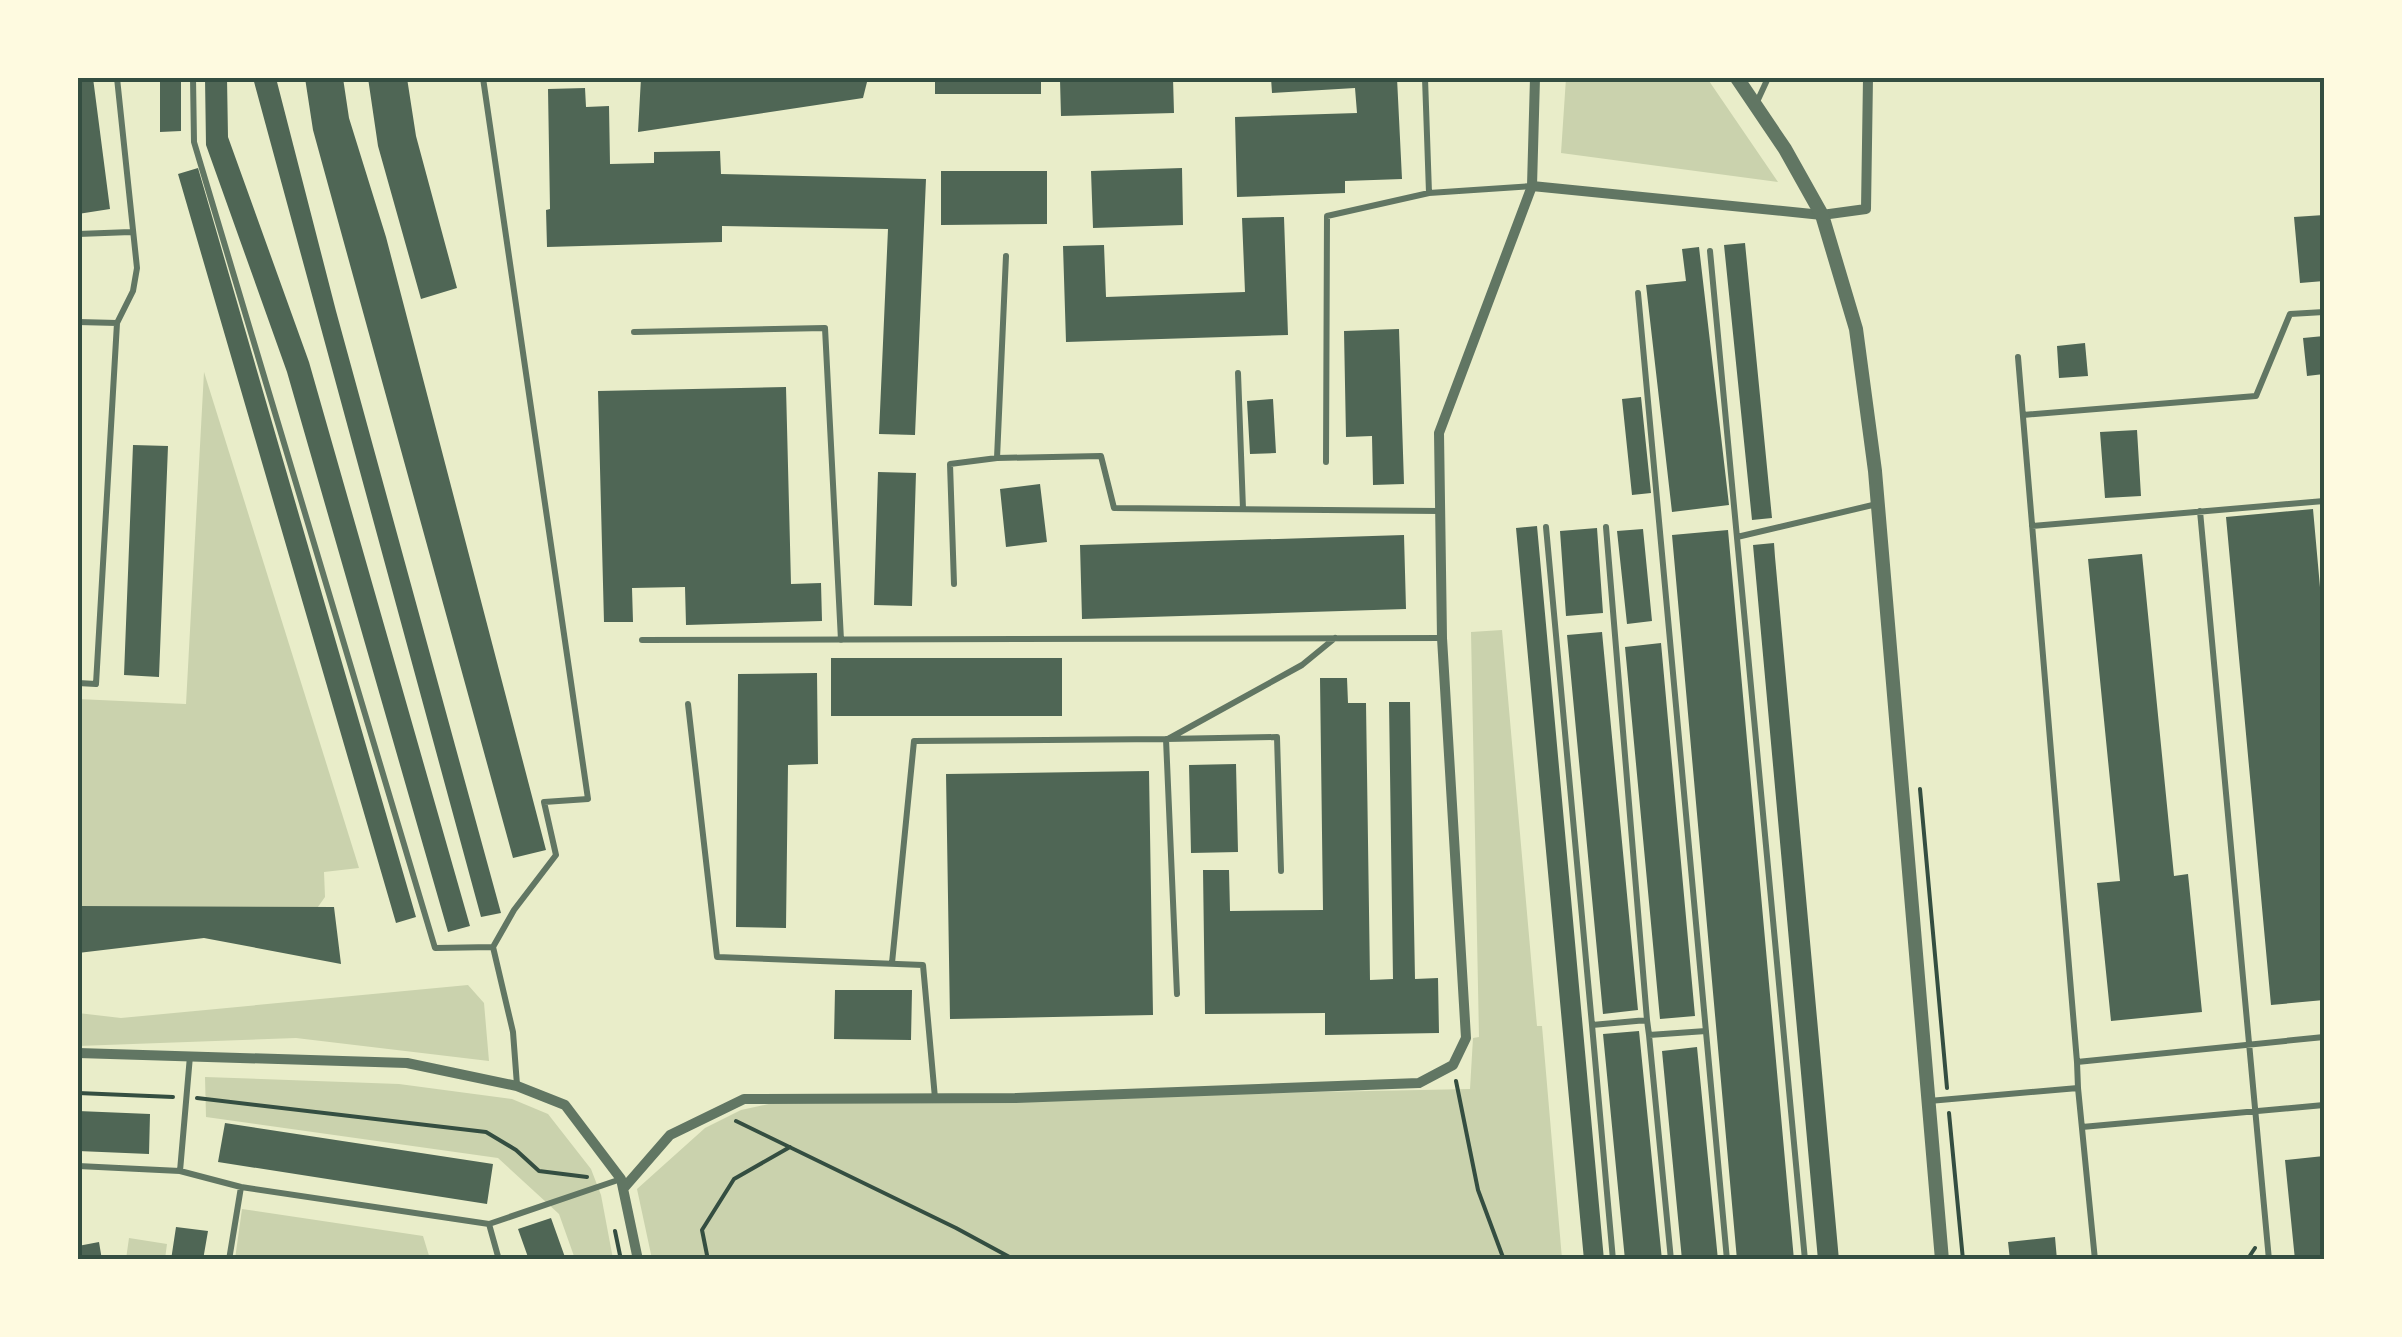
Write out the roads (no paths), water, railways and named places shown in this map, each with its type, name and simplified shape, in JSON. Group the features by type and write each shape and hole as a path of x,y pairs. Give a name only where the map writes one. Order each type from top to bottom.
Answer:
{"street":[{"path":"622,1184 670,1136 744,1099 1015,1098 1419,1083 1453,1066 1466,1038 1442,638 1440,433 1532,186 1535,78"},
{"path":"1737,78 1785,149 1822,215 1856,330 1878,504 1942,1260"},
{"path":"1532,186 1822,215 1866,209 1868,78"},
{"path":"78,1053 407,1063 517,1086 565,1105 622,1184 638,1260"}],"lane":[{"path":"78,683 96,684 117,323 129,302 137,268 117,78"},
{"path":"193,78 194,142 434,948 494,947"},
{"path":"483,78 588,799 544,802 556,854 514,910 494,947 514,1032 517,1086"},
{"path":"1425,78 1428,193"},
{"path":"1755,105 1768,78"},
{"path":"1326,462 1327,216 1428,193 1532,186"},
{"path":"78,234 132,232"},
{"path":"1710,251 1805,1260"},
{"path":"998,458 1006,256"},
{"path":"1638,293 1726,1260"},
{"path":"2023,414 2256,396 2290,314 2324,312"},
{"path":"78,322 117,323"},
{"path":"634,332 825,328 841,640"},
{"path":"2018,357 2095,1260"},
{"path":"1238,373 1243,510"},
{"path":"954,584 950,464 998,458 1101,456 1114,508 1440,510"},
{"path":"2032,526 2324,501"},
{"path":"1738,537 1878,504"},
{"path":"2200,512 2269,1260"},
{"path":"1606,527 1671,1260"},
{"path":"1546,528 1613,1260"},
{"path":"1166,740 1302,665 1335,638"},
{"path":"642,640 1442,638"},
{"path":"688,704 717,957 924,964 935,1098"},
{"path":"892,964 914,741 1276,737 1281,872"},
{"path":"1166,740 1177,994"},
{"path":"1592,1025 1647,1020"},
{"path":"1649,1035 1706,1030"},
{"path":"2077,1062 2324,1037"},
{"path":"180,1171 190,1056"},
{"path":"1928,1101 2078,1088"},
{"path":"2082,1127 2324,1105"},
{"path":"78,1166 180,1171 241,1187 489,1224 606,1184 622,1184"},
{"path":"229,1260 241,1187"},
{"path":"489,1224 499,1260"}]}
